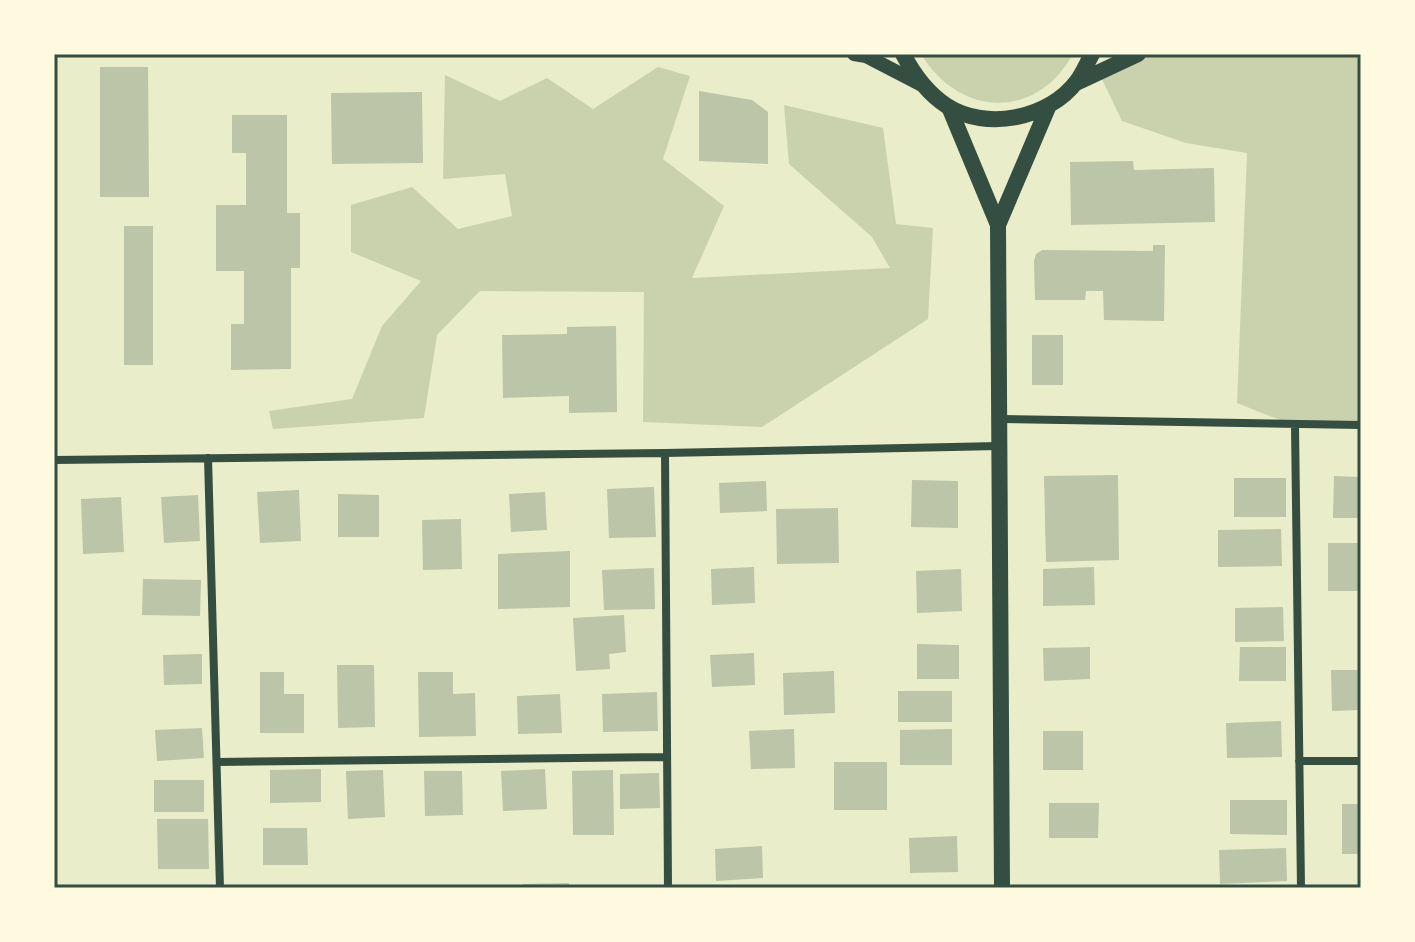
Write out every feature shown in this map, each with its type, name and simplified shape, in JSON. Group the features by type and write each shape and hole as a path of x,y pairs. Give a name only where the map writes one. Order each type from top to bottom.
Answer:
{"main road":[{"path":"903,54 922,85 949,107 982,119 1016,118 1049,105 1076,83 1138,54"},
{"path":"1076,83 1092,54"},
{"path":"998,225 1049,105"},
{"path":"949,107 998,225 1002,888"}],"street":[{"path":"854,54 866,56 922,85"},
{"path":"999,419 1361,425"},
{"path":"1295,426 1301,888"},
{"path":"54,460 999,446"},
{"path":"665,453 668,888"},
{"path":"208,458 220,888"},
{"path":"217,762 665,757"},
{"path":"1299,761 1361,761"}],"green space":[{"path":"921,54 1073,54 1057,76 1039,91 1019,100 997,103 976,99 956,90 937,75"},
{"path":"1138,54 1361,54 1361,425 1295,426 1237,403 1247,153 1186,143 1122,121 1099,73"},
{"path":"658,67 690,76 663,159 724,206 692,278 890,268 872,237 789,164 784,105 883,128 896,224 933,228 928,319 762,427 643,422 644,292 480,291 437,335 424,418 273,429 269,411 352,399 382,326 421,281 351,252 351,205 412,187 458,229 512,216 505,174 443,179 445,75 500,101 547,78 593,109"}],"building":[{"path":"100,67 148,67 149,197 100,197"},
{"path":"699,91 752,100 768,112 768,164 699,161"},
{"path":"422,92 423,163 332,164 331,93"},
{"path":"232,115 287,115 287,213 300,213 300,268 291,268 291,369 231,370 231,324 244,324 244,271 216,271 216,205 246,205 246,153 232,153"},
{"path":"1133,161 1134,170 1214,168 1215,222 1071,225 1070,162"},
{"path":"124,226 153,226 153,365 124,365"},
{"path":"1153,245 1165,245 1164,321 1104,320 1103,291 1086,291 1085,300 1035,300 1034,261 1036,254 1042,250 1153,251"},
{"path":"616,326 617,412 569,413 569,396 503,398 502,335 567,334 567,327"},
{"path":"1032,335 1063,335 1063,385 1032,385"},
{"path":"1118,475 1119,560 1046,562 1044,476"},
{"path":"1334,476 1361,477 1361,518 1333,518"},
{"path":"1234,478 1286,478 1286,517 1234,517"},
{"path":"912,480 958,481 958,528 911,527"},
{"path":"766,481 767,511 720,513 719,483"},
{"path":"654,487 656,537 609,538 607,489"},
{"path":"299,490 301,541 260,543 257,492"},
{"path":"545,492 547,530 511,532 509,494"},
{"path":"338,494 379,495 379,537 338,537"},
{"path":"198,495 200,541 164,543 161,497"},
{"path":"121,497 124,552 83,554 81,499"},
{"path":"838,508 839,563 777,564 776,509"},
{"path":"461,519 462,569 423,570 422,520"},
{"path":"1281,529 1282,566 1218,567 1218,530"},
{"path":"1328,543 1361,543 1361,591 1328,591"},
{"path":"570,551 570,607 498,609 498,554"},
{"path":"754,567 755,603 712,605 711,569"},
{"path":"1094,567 1095,605 1043,606 1043,569"},
{"path":"654,568 655,609 604,610 602,570"},
{"path":"961,569 962,611 917,613 916,571"},
{"path":"143,579 201,580 200,616 142,615"},
{"path":"1283,607 1284,641 1235,642 1235,608"},
{"path":"624,615 626,652 609,654 610,669 576,671 573,618"},
{"path":"917,644 959,645 959,679 917,679"},
{"path":"1090,647 1090,679 1044,681 1043,648"},
{"path":"1240,647 1286,647 1286,681 1239,681"},
{"path":"754,653 755,685 712,687 710,655"},
{"path":"202,654 202,684 164,685 163,655"},
{"path":"337,665 374,665 375,727 338,728"},
{"path":"1331,670 1361,670 1361,710 1332,711"},
{"path":"834,671 835,713 784,715 783,673"},
{"path":"260,672 284,672 284,694 304,694 304,733 260,733"},
{"path":"418,672 453,672 453,694 475,693 476,736 419,737"},
{"path":"898,691 952,691 952,722 898,722"},
{"path":"657,692 658,731 603,732 602,694"},
{"path":"560,694 562,733 518,734 517,696"},
{"path":"1281,721 1282,757 1227,758 1226,723"},
{"path":"202,728 204,758 157,761 155,730"},
{"path":"794,729 795,768 751,769 749,731"},
{"path":"952,729 952,765 900,765 900,730"},
{"path":"1043,731 1083,731 1083,770 1043,770"},
{"path":"834,762 887,762 887,810 834,810"},
{"path":"321,769 321,802 270,803 270,770"},
{"path":"545,769 547,809 503,811 501,771"},
{"path":"383,770 385,817 348,819 346,771"},
{"path":"613,770 614,835 573,835 572,771"},
{"path":"424,771 462,771 463,815 425,816"},
{"path":"659,773 660,808 620,809 620,774"},
{"path":"154,780 204,780 204,812 154,812"},
{"path":"1230,800 1287,800 1287,835 1230,834"},
{"path":"1049,803 1099,803 1098,838 1049,838"},
{"path":"1342,804 1361,804 1361,854 1342,854"},
{"path":"157,819 208,819 209,869 158,869"},
{"path":"263,828 307,828 308,865 263,865"},
{"path":"957,836 958,872 910,873 909,838"},
{"path":"762,846 763,878 716,881 715,849"},
{"path":"1286,848 1287,881 1220,884 1219,850"},
{"path":"569,883 569,888 523,888 523,884"}]}
